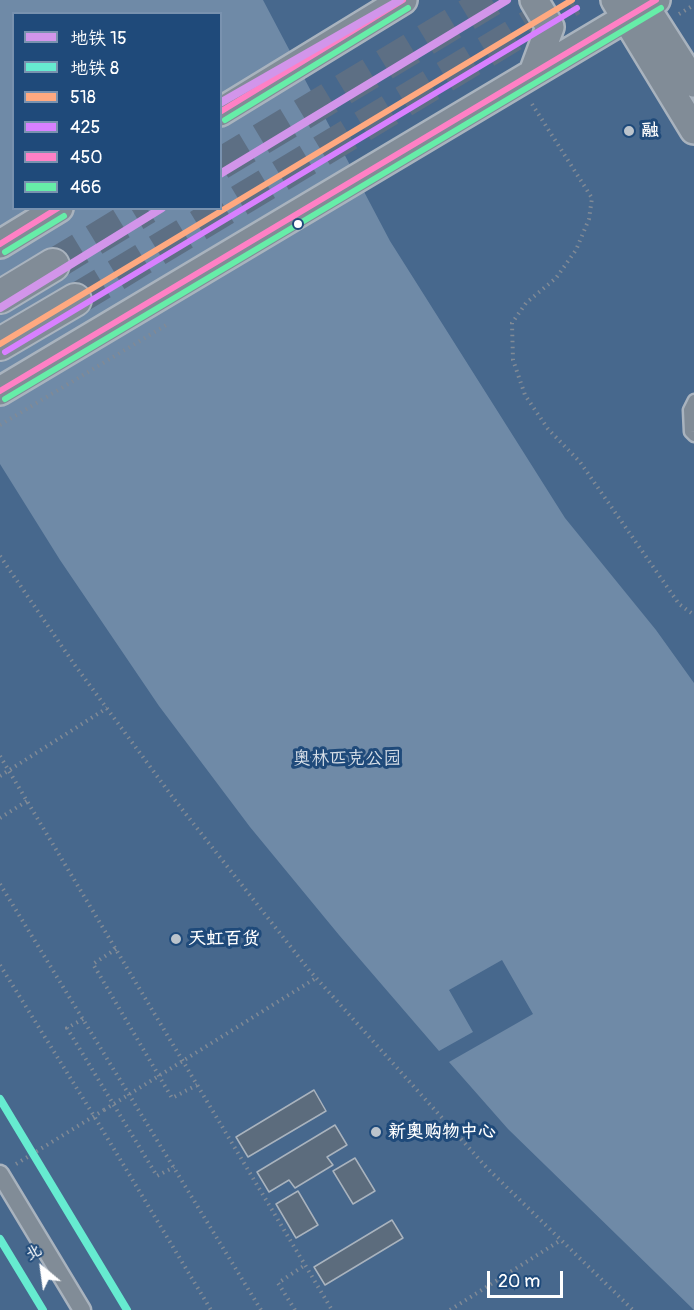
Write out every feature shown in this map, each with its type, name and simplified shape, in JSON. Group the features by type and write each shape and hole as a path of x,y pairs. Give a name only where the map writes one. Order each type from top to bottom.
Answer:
{"main road":[{"path":"0,297 52,265"},
{"path":"0,345 75,300"}],"street":[{"path":"222,111 403,0"},
{"path":"534,0 550,27 534,74"},
{"path":"0,391 534,74 637,5"},
{"path":"637,5 694,83"},
{"path":"637,5 694,130"},
{"path":"0,244 56,210"},
{"path":"0,1174 82,1310"}],"lane":[{"path":"694,400 689,410 690,432 694,436"}],"path":[{"path":"532,104 592,198 589,219 576,250 556,278 526,303 512,323 513,360 525,395 548,429 580,462 679,604 694,615"},
{"path":"0,556 74,664 174,799 316,978 488,1169 633,1310"},
{"path":"0,776 107,708"},
{"path":"0,756 332,1310"},
{"path":"0,818 27,801"},
{"path":"0,884 260,1310"},
{"path":"0,896 5,893"},
{"path":"116,949 93,964 172,1098 197,1085"},
{"path":"0,965 212,1310"},
{"path":"0,1174 316,978"},
{"path":"83,1019 67,1028 157,1176 174,1167"},
{"path":"450,1310 561,1240"},
{"path":"295,1310 278,1283 305,1265"}],"green space":[{"name":"奥林匹克公园","path":"0,0 694,0 694,1310 0,1310"}],"shaded area":[{"path":"0,0 263,0 390,241 565,518 656,630 694,683 694,1310 508,1129 449,1062 533,1014 502,960 449,990 473,1032 439,1051 250,827 159,706 60,560 0,464"}],"building":[{"path":"314,1090 326,1111 248,1157 236,1137"},
{"path":"335,1125 347,1145 327,1157 333,1165 295,1188 289,1180 269,1192 257,1172"},
{"path":"355,1158 375,1191 353,1204 333,1171"},
{"path":"298,1191 318,1225 296,1238 276,1204"},
{"path":"392,1220 403,1238 325,1285 314,1267"}],"tunnel":[{"path":"222,163 492,0"},
{"path":"75,300 572,0"},
{"path":"53,265 144,210"}],"metro line":[{"name":"15","path":"222,102 400,0"},
{"name":"15","path":"222,173 507,0"},
{"name":"15","path":"0,308 159,210"},
{"name":"8","path":"0,1099 127,1310"},
{"name":"8","path":"0,1239 43,1310"}],"transit line":[{"name":"450","path":"222,111 403,0"},
{"name":"518","path":"0,344 572,0"},
{"name":"450","path":"0,391 656,0"},
{"name":"466","path":"225,120 408,8"},
{"name":"425","path":"5,352 577,8"},
{"name":"466","path":"5,399 661,8"},
{"name":"450","path":"0,244 55,210"},
{"name":"466","path":"5,252 64,216"}],"place":[{"name":"融","path":"629,131"},
{"name":"天虹百货","path":"176,939"},
{"name":"新奥购物中心","path":"376,1132"}]}
